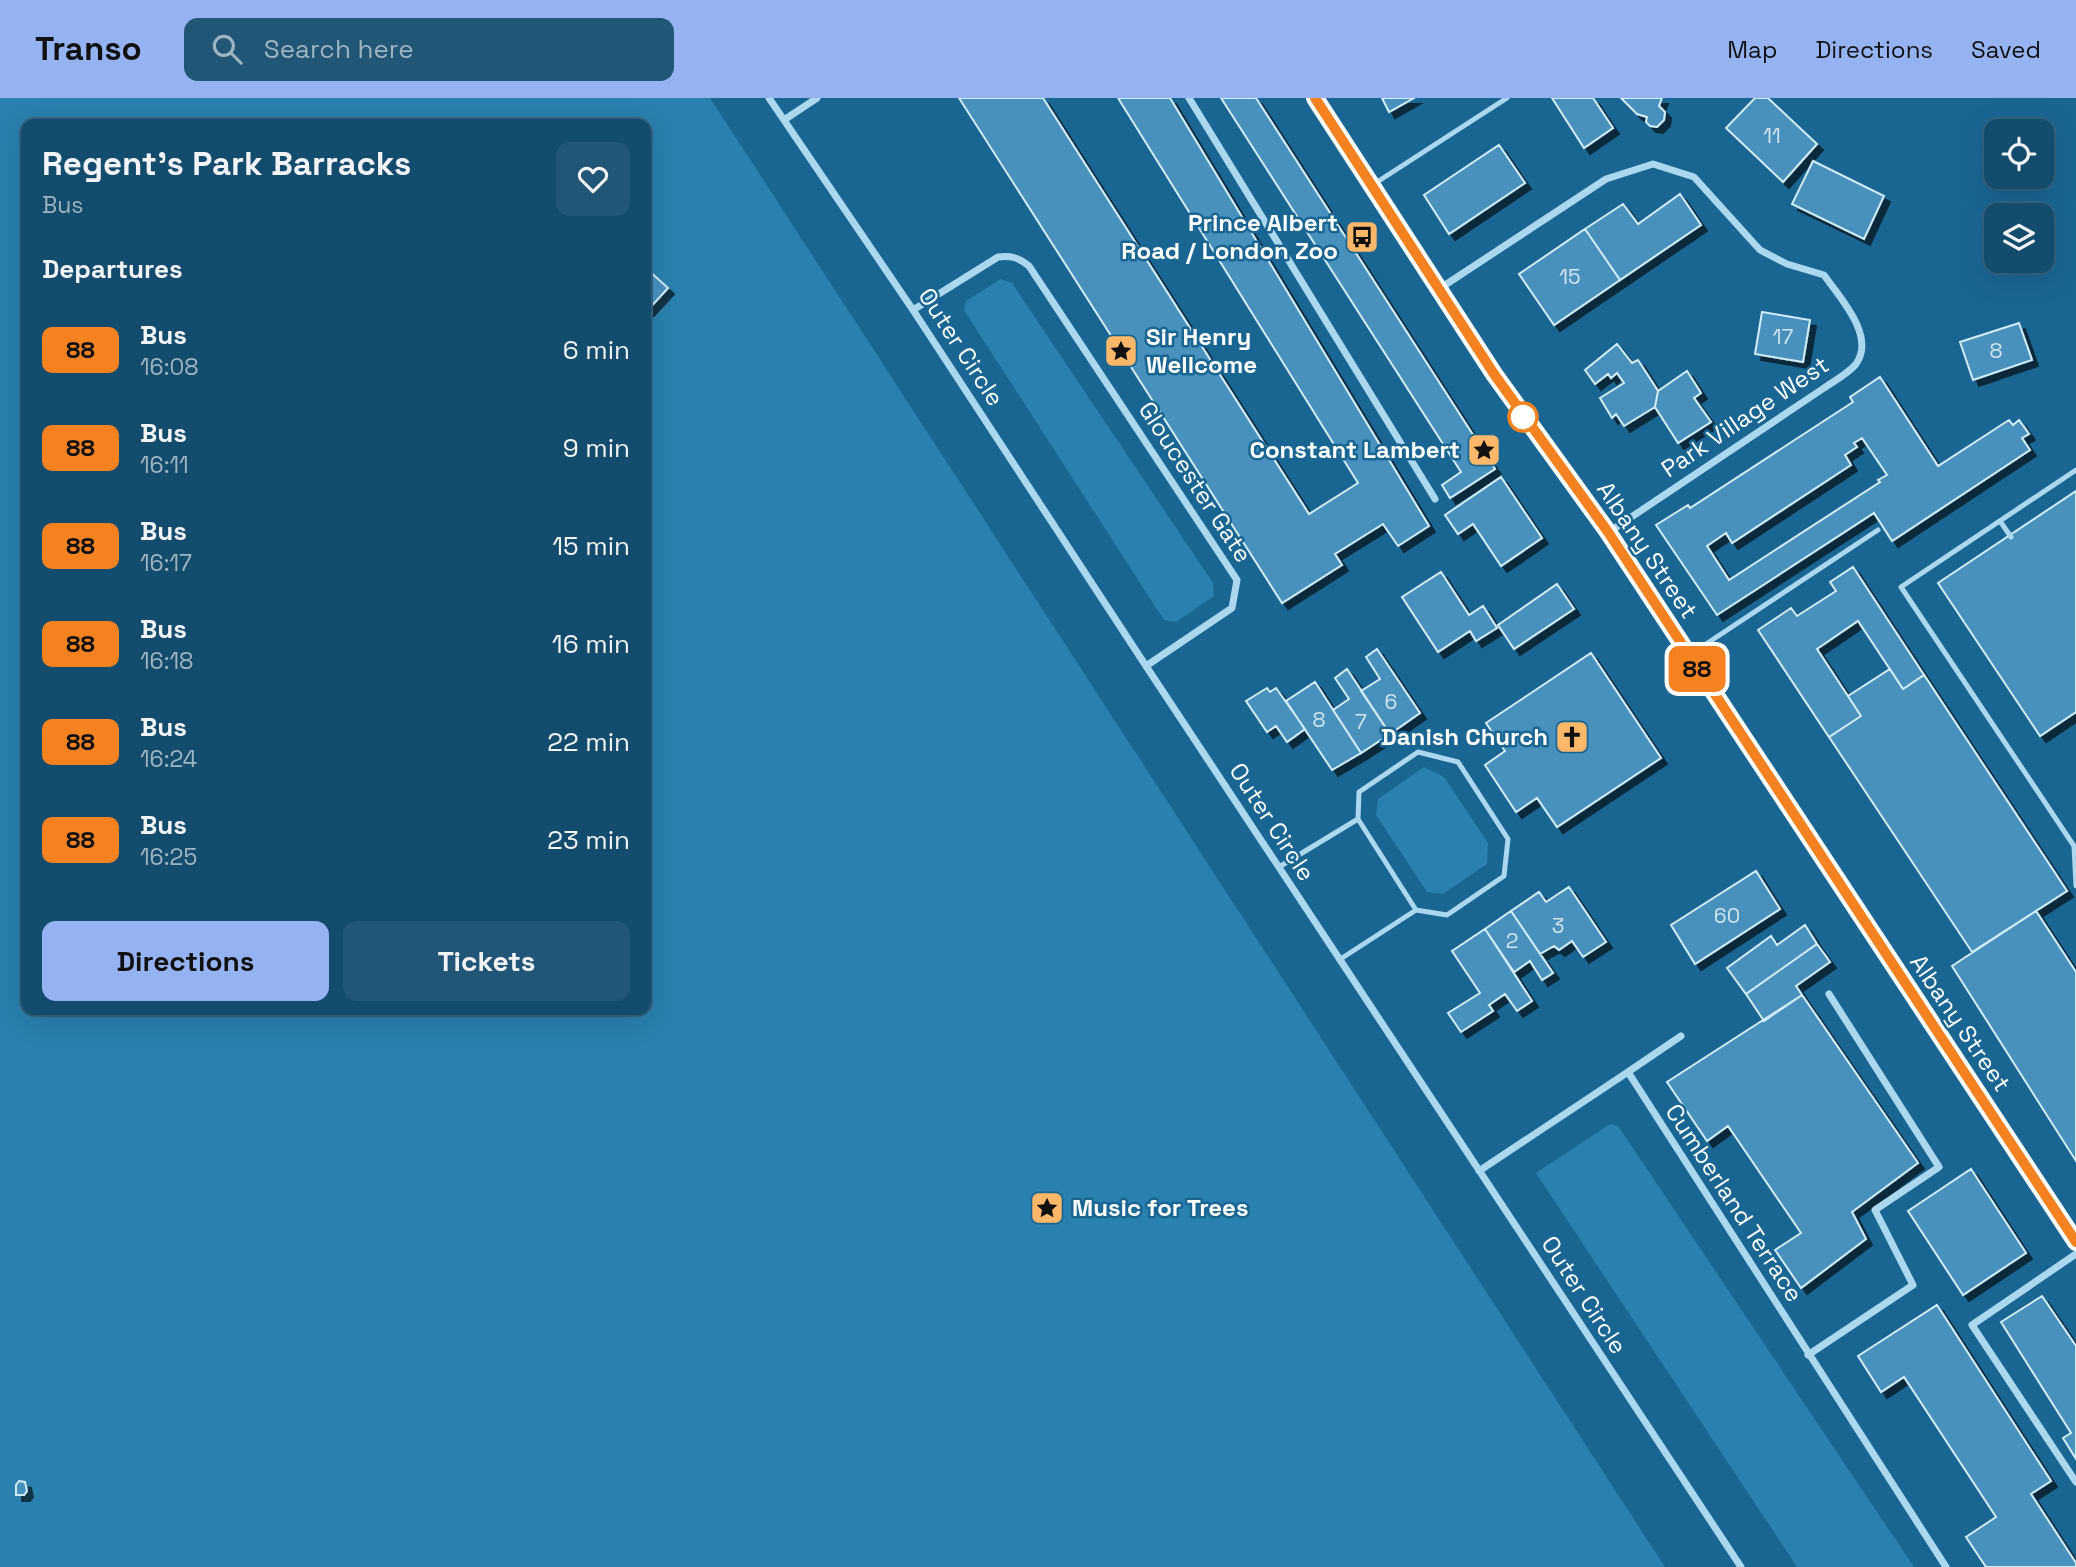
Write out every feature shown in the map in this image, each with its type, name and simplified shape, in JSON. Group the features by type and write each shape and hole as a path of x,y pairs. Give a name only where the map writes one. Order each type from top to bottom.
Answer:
{"main road":[{"name":"Albany Street","path":"1315,98 1522,415 1608,532 2076,1242"}],"street":[{"name":"Outer Circle","path":"769,98 914,310 1339,960 1741,1567"},
{"path":"784,120 817,98"},
{"path":"1189,98 1435,499"},
{"name":"Park Village West","path":"1439,289 1606,179 1653,164 1694,177 1760,250 1787,264 1824,275 1858,328 1863,345 1855,365 1608,532"},
{"name":"Gloucester Gate","path":"914,310 998,257 1020,259 1029,266 1237,580 1232,608 1146,666"},
{"path":"1808,1354 1913,1285 1875,1210 1939,1167 1829,994"},
{"path":"1479,1171 1681,1036"},
{"name":"Cumberland Terrace","path":"1628,1072 1946,1567"},
{"path":"2076,1254 1972,1325 2076,1482"}],"lane":[{"path":"1373,185 1507,98"},
{"path":"2076,470 1901,587 2075,845 2076,886"},
{"path":"2000,521 2011,537"},
{"path":"1688,656 1878,530"},
{"path":"1339,960 1416,910 1447,915 1504,876 1508,839 1458,762 1418,752 1359,792 1358,819 1416,910"},
{"path":"1279,867 1358,819"}],"shaded area":[{"path":"0,98 710,98 1665,1567 0,1567"},
{"path":"1001,279 1012,283 1213,583 1214,596 1176,622 1164,620 964,310 966,301"},
{"path":"1424,767 1444,777 1488,843 1487,864 1443,894 1427,892 1376,815 1378,799"},
{"path":"1610,1124 1618,1126 1914,1567 1797,1567 1536,1173"}],"building":[{"path":"959,98 1043,98 1309,514 1358,483 1118,98 1170,98 1429,526 1398,546 1383,524 1335,554 1342,565 1282,603"},
{"path":"1221,98 1256,98 1495,469 1450,498 1442,485 1461,472"},
{"path":"1382,98 1414,98 1389,112"},
{"path":"1552,98 1593,98 1613,128 1584,148"},
{"path":"1621,98 1662,98 1659,106 1665,112 1664,120 1657,127 1650,126 1646,122 1647,117 1637,114"},
{"path":"1755,98 1768,98 1817,144 1783,182 1726,128"},
{"path":"1499,145 1525,183 1449,234 1424,195"},
{"path":"1813,161 1884,196 1864,239 1792,204"},
{"path":"1680,194 1701,225 1620,280 1585,229 1623,204 1638,224"},
{"path":"1585,229 1620,280 1554,325 1519,274"},
{"path":"651,273 668,288 651,307"},
{"path":"1762,312 1810,320 1803,362 1755,354"},
{"path":"2019,323 2032,360 1973,380 1960,342"},
{"path":"1617,344 1632,363 1638,360 1658,391 1655,407 1624,426 1616,414 1612,418 1600,398 1624,383 1617,373 1611,378 1608,374 1595,384 1585,370"},
{"path":"1687,371 1701,393 1694,398 1711,422 1678,443 1655,407 1658,391"},
{"path":"1880,377 1938,466 2009,420 2013,425 2019,420 2029,434 2022,438 2030,450 1892,541 1874,513 1717,615 1656,525 1688,505 1690,508 1853,402 1850,397","holes":["1862,438 1887,475 1729,580 1707,546 1726,533 1732,543 1851,465 1845,455 1857,447 1854,443"]},
{"path":"1501,477 1542,538 1501,566 1473,524 1458,534 1445,515"},
{"path":"2076,491 2076,712 2040,736 1938,583"},
{"path":"1853,567 1924,675 1903,689 1858,621 1817,649 1861,716 1829,737 1758,630 1791,608 1797,616 1836,591 1830,582"},
{"path":"1441,572 1469,615 1483,606 1497,628 1476,641 1470,631 1438,652 1402,597"},
{"path":"1557,584 1574,609 1514,649 1498,625"},
{"path":"1377,649 1420,713 1390,734 1361,691 1380,679 1366,657"},
{"name":"Danish Church","path":"1591,653 1661,758 1557,827 1537,798 1516,812 1485,765 1505,751 1486,723"},
{"path":"1347,669 1390,734 1361,753 1333,710 1349,699 1335,678"},
{"path":"1890,669 1903,689 1924,675 2067,891 1972,952 1829,737 1861,716 1848,696"},
{"path":"1315,682 1361,753 1332,770 1286,701"},
{"path":"1267,688 1270,692 1276,688 1305,729 1287,742 1276,726 1267,732 1246,701"},
{"path":"1756,871 1780,909 1695,964 1671,925"},
{"path":"1569,887 1606,942 1583,957 1572,941 1559,950 1554,946 1540,954 1511,911 1539,892 1546,902"},
{"path":"1511,911 1553,973 1542,980 1530,961 1514,972 1485,929"},
{"path":"2036,911 2076,972 2076,1161 1952,966"},
{"path":"1805,925 1817,944 1746,994 1727,968 1771,936 1777,945"},
{"path":"1485,929 1532,1001 1517,1011 1505,994 1489,1005 1493,1011 1461,1032 1448,1013 1480,993 1452,951"},
{"path":"1817,944 1830,962 1796,986 1802,995 1764,1021 1746,994"},
{"path":"1802,995 1918,1163 1852,1212 1866,1239 1801,1288 1775,1250 1801,1233 1728,1126 1707,1141 1667,1082"},
{"path":"1971,1169 2026,1253 1963,1295 1908,1211"},
{"path":"2042,1296 2076,1346 2076,1459 2063,1438 2071,1433 2001,1322"},
{"path":"1937,1305 2051,1481 2031,1494 2076,1567 1986,1567 1966,1537 1996,1517 1904,1377 1881,1392 1858,1356"},
{"path":"19,1481 25,1482 27,1491 24,1495 16,1495"}],"bus line":[{"name":"88","path":"1315,98 1494,374 1608,532 2076,1242"}],"place":[{"name":"Prince Albert Road / London Zoo","path":"1362,237"},
{"name":"Sir Henry Wellcome","path":"1121,351"},
{"name":"Constant Lambert","path":"1484,450"},
{"name":"Danish Church","path":"1572,737"},
{"name":"Music for Trees","path":"1047,1208"}]}
